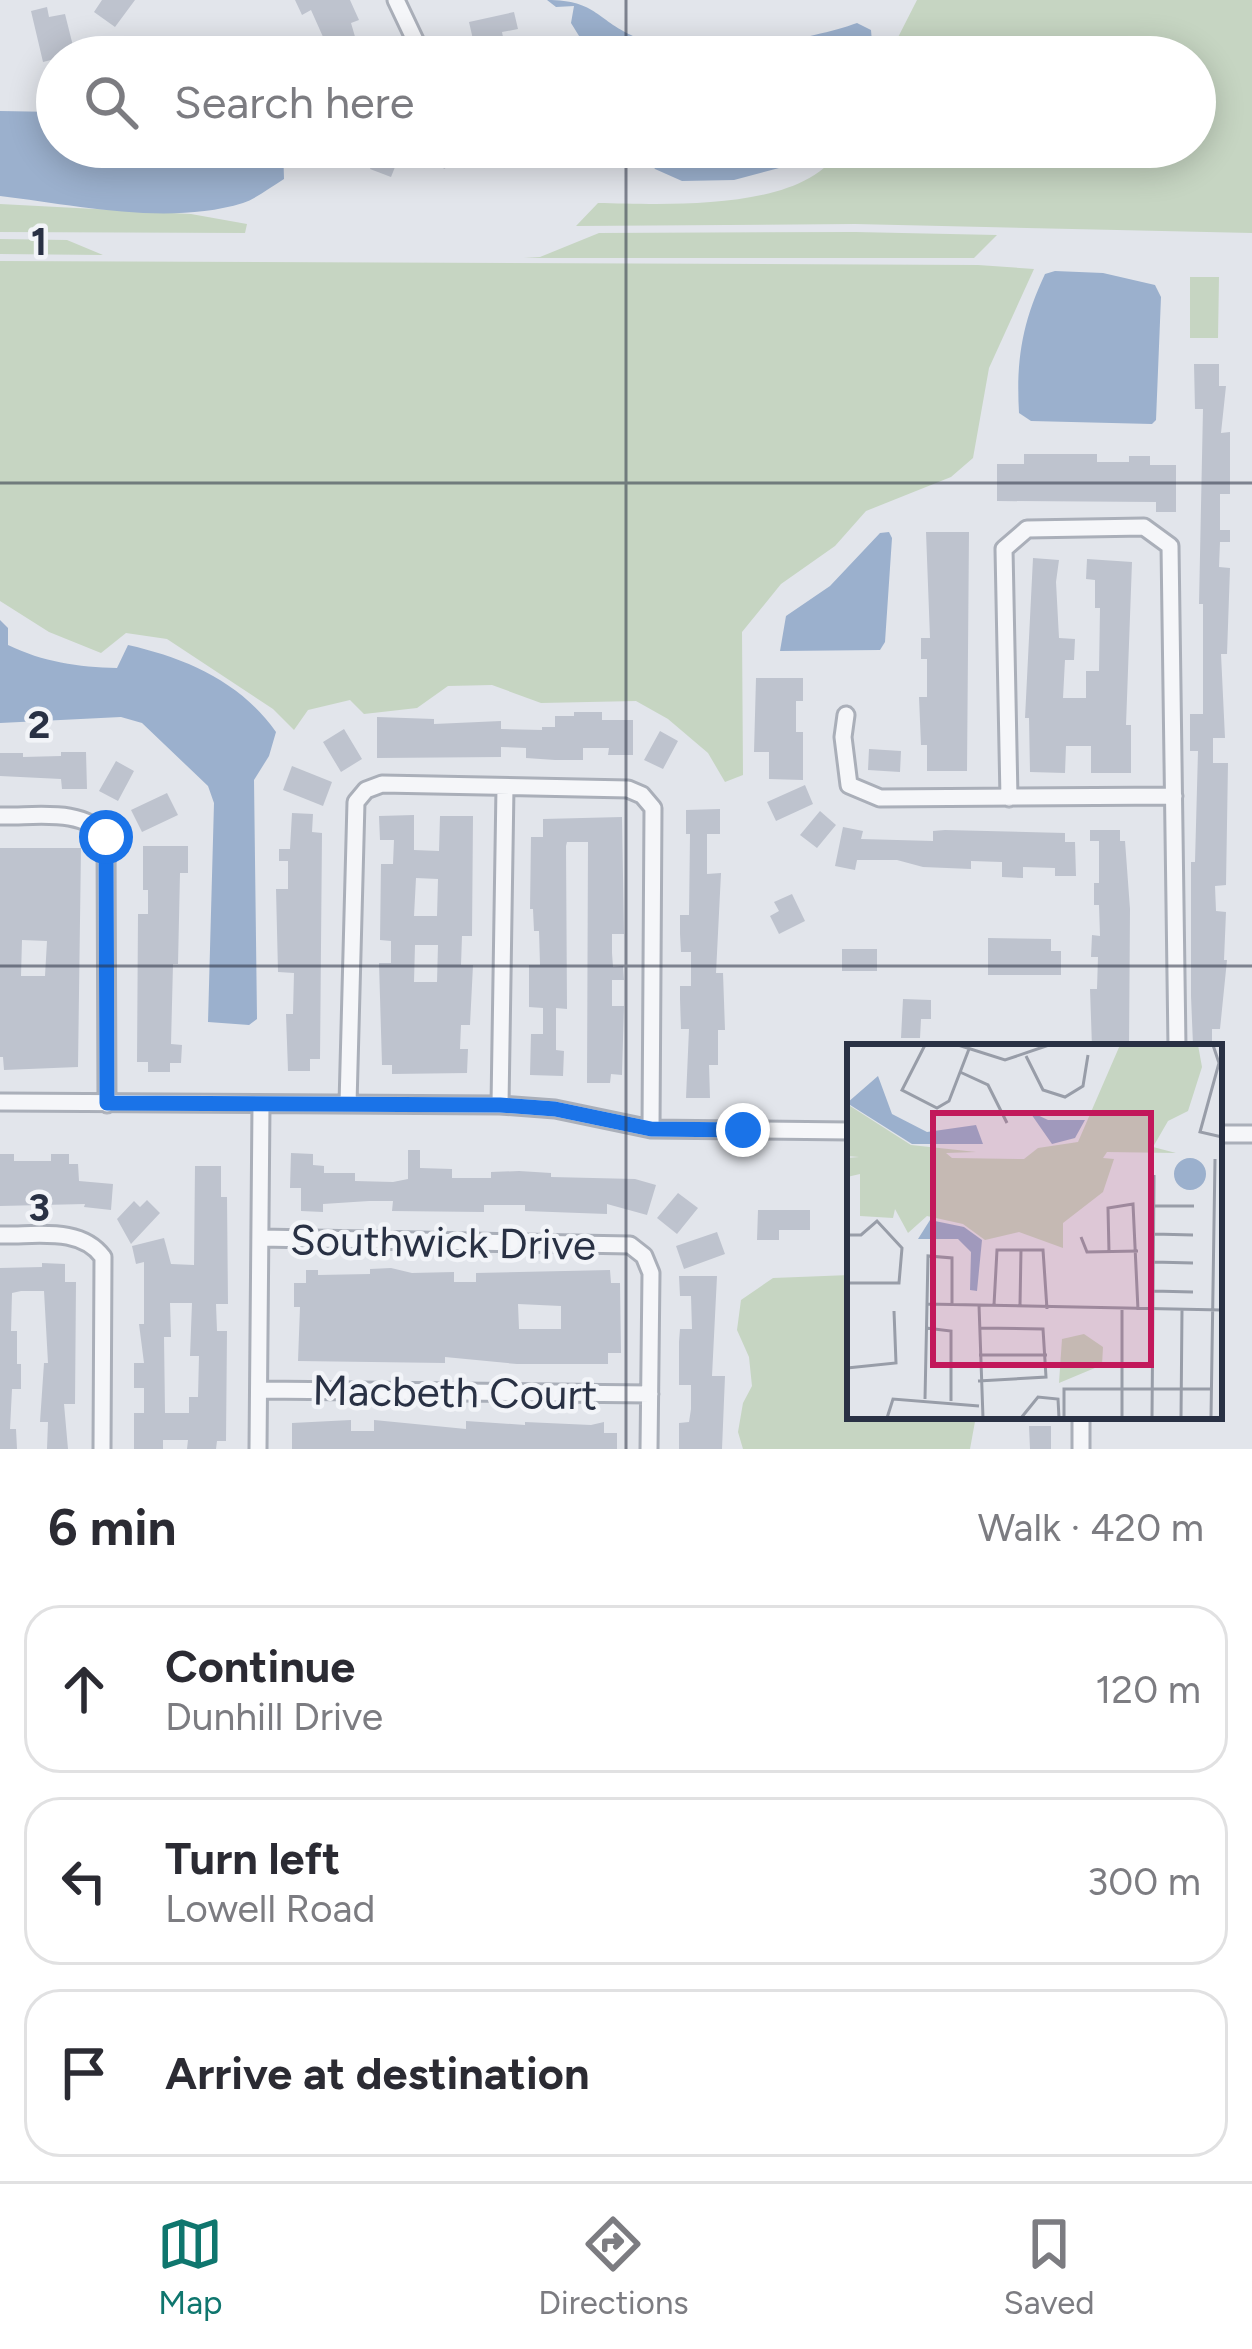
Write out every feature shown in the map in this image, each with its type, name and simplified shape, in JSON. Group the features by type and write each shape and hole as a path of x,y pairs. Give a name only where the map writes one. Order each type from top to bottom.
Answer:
{"street":[{"path":"396,0 413,36"},
{"path":"1010,798 1004,549 1027,530 1144,527 1170,546 1177,1044"},
{"path":"846,715 843,737 849,785 880,798 1174,796"},
{"path":"348,1104 356,802 366,790 382,784 628,789 642,795 653,808 651,1129"},
{"path":"500,1105 505,787"},
{"path":"0,816 82,818 96,824 106,837 107,1103"},
{"path":"0,1102 500,1105 555,1109 651,1129 847,1131"},
{"path":"258,1449 261,1105"},
{"path":"0,1235 77,1236 93,1242 103,1257 102,1449"},
{"name":"Southwick Drive","path":"261,1238 630,1245 644,1256 651,1273 649,1449"},
{"name":"Macbeth Court","path":"260,1390 650,1394"}],"green space":[{"path":"917,0 1252,0 1252,233 855,224 576,226 598,203 732,200 798,184 824,168 1216,168 1216,36 899,36"},
{"path":"0,204 191,214 247,224 245,233 0,232"},
{"path":"599,233 997,235 974,258 524,258 540,257"},
{"path":"0,239 67,240 103,255 0,254"},
{"path":"0,261 1034,269 989,368 973,458 951,477 866,511 835,546 781,584 742,632 743,775 725,782 708,753 668,719 636,701 541,703 492,685 448,686 417,708 364,714 350,700 308,710 294,730 273,709 167,639 126,633 101,653 49,632 0,601"},
{"path":"1190,277 1219,277 1218,338 1190,338"},
{"path":"847,1275 847,1419 975,1419 970,1449 743,1449 738,1432 743,1403 752,1386 749,1357 737,1330 741,1300 773,1278"}],"water":[{"path":"547,0 587,8 634,36 579,36 571,23 574,6 556,7"},
{"path":"857,23 871,30 872,36 808,36"},
{"path":"0,111 36,112 36,168 284,168 284,179 243,203 184,213 122,212 0,196"},
{"path":"779,168 734,180 682,181 655,169"},
{"path":"1103,273 1155,285 1161,297 1156,420 1152,424 1031,421 1019,413 1026,326 1045,274"},
{"path":"889,532 885,642 880,650 780,651 786,616 830,586 880,533"},
{"path":"0,620 8,628 8,645 48,659 117,668 128,645 191,665 246,699 276,732 269,756 254,780 257,1019 249,1025 208,1022 214,803 208,786 142,723 121,717 0,723"}],"building":[{"path":"102,0 135,0 115,27 94,12"},
{"path":"295,0 350,0 359,20 351,23 355,36 323,36 311,10 302,15"},
{"path":"47,7 49,17 65,14 70,36 37,36 31,11"},
{"path":"514,12 518,29 502,32 503,36 472,36 469,22"},
{"path":"370,168 395,168 391,177"},
{"path":"1194,364 1219,364 1219,386 1226,386 1221,433 1230,432 1230,494 1220,494 1220,530 1230,530 1230,542 1220,542 1219,567 1230,568 1227,654 1221,654 1225,738 1213,738 1213,763 1228,763 1226,885 1215,886 1216,911 1226,912 1227,960 1220,1029 1212,1029 1212,1044 1193,1044 1191,996 1191,862 1195,862 1198,751 1190,751 1190,714 1203,714 1203,604 1199,604 1203,409 1195,409"},
{"path":"1024,454 1097,454 1097,462 1150,456 1150,465 1176,465 1176,512 1156,512 1156,502 997,501 997,464 1024,464"},
{"path":"926,532 969,532 967,771 927,771 927,745 921,745 919,697 927,697 927,659 921,659 921,638 930,638"},
{"path":"1033,558 1059,560 1059,638 1075,639 1074,660 1065,660 1063,698 1086,698 1086,671 1099,671 1100,608 1095,608 1095,580 1086,579 1087,559 1132,562 1126,725 1131,725 1131,773 1091,773 1091,746 1066,746 1065,773 1030,772 1029,718 1025,718"},
{"path":"756,678 803,678 803,701 796,701 796,732 803,732 803,780 769,779 769,752 754,752"},
{"path":"574,712 602,712 602,720 633,720 633,755 608,755 609,748 583,748 583,760 555,760 526,758 526,748 501,747 501,757 377,758 377,717 434,719 434,724 501,721 501,729 542,730 555,727 555,716 574,716"},
{"path":"344,729 362,759 341,772 323,742"},
{"path":"660,731 678,741 663,769 644,760"},
{"path":"869,749 901,751 900,772 868,770"},
{"path":"61,752 86,752 87,789 62,789 61,779 0,776 0,753 23,753 23,757 61,756"},
{"path":"116,761 134,771 118,801 99,791"},
{"path":"292,766 332,782 323,806 283,790"},
{"path":"805,785 813,804 776,821 767,802"},
{"path":"167,793 178,815 142,832 131,810"},
{"path":"720,809 720,834 707,834 707,874 721,873 716,973 723,973 725,1030 718,1030 718,1065 709,1065 710,1098 686,1098 689,1029 681,1029 680,986 691,986 691,952 681,952 680,915 689,915 686,810"},
{"path":"820,811 836,825 817,848 800,835"},
{"path":"292,813 313,814 312,832 322,833 320,1059 310,1059 310,1071 288,1071 286,1014 293,1014 294,973 278,972 276,889 288,889 288,861 279,861 279,849 290,849"},
{"path":"414,815 414,850 439,851 440,816 473,816 472,936 462,936 461,965 473,965 470,1025 461,1025 460,1049 468,1049 467,1073 392,1074 392,1065 382,1065 379,963 391,963 391,941 380,940 381,864 393,864 394,840 380,840 379,816","holes":["416,878 438,879 437,916 414,916","415,945 438,945 437,982 414,982"]},
{"path":"622,817 624,934 612,934 612,953 613,967 623,966 624,980 612,980 612,1006 624,1006 622,1075 611,1074 610,1083 587,1083 588,842 567,842 567,1009 556,1008 556,1050 564,1051 563,1076 530,1075 531,1034 543,1034 543,1008 529,1007 529,965 540,965 539,931 534,931 530,909 531,837 543,837 543,819"},
{"path":"843,827 863,831 861,839 933,841 933,831 945,830 1065,833 1065,842 1075,842 1076,876 1055,876 1055,868 1023,867 1023,878 1002,877 1002,862 971,861 971,869 923,867 897,860 857,860 855,870 835,866"},
{"path":"1090,830 1120,830 1120,841 1125,841 1130,909 1129,1044 1092,1044 1090,989 1097,989 1098,957 1091,957 1092,935 1100,936 1099,905 1094,905 1099,841 1090,841"},
{"path":"143,846 188,846 188,873 180,873 178,964 173,964 171,1044 182,1045 181,1063 170,1063 170,1072 148,1072 148,1062 137,1062 138,914 148,914"},
{"path":"0,848 81,848 78,1067 4,1070 0,1057","holes":["22,940 47,941 45,976 21,976"]},
{"path":"792,894 805,921 779,934 770,916 779,911 774,902"},
{"path":"988,938 1051,939 1051,951 1061,951 1061,975 988,975"},
{"path":"842,949 877,949 877,971 842,971"},
{"path":"903,999 931,1000 931,1019 921,1019 920,1038 901,1038"},
{"path":"408,1150 420,1150 420,1168 452,1169 452,1178 491,1178 491,1172 519,1171 551,1173 551,1177 635,1179 656,1185 647,1215 607,1204 607,1214 525,1211 525,1205 484,1205 484,1212 392,1211 393,1201 323,1204 323,1212 301,1211 301,1188 290,1188 291,1153 313,1154 313,1165 324,1166 324,1173 355,1173 355,1181 393,1182 408,1179"},
{"path":"0,1154 14,1154 14,1161 51,1161 51,1154 69,1154 69,1164 78,1164 79,1181 113,1184 111,1210 85,1204 0,1206"},
{"path":"195,1166 221,1166 221,1197 227,1197 228,1304 216,1304 217,1331 227,1331 226,1441 217,1441 216,1449 187,1449 188,1440 163,1440 163,1449 134,1449 134,1413 144,1413 144,1388 134,1388 134,1363 144,1363 139,1324 144,1324 144,1262 136,1264 132,1246 164,1238 171,1264 194,1265","holes":["170,1303 192,1303 190,1356 199,1356 198,1397 189,1397 189,1413 165,1413 164,1337 171,1337"]},
{"path":"678,1193 698,1208 677,1234 657,1218"},
{"path":"147,1200 160,1213 131,1244 117,1219 134,1201 140,1207"},
{"path":"758,1210 810,1210 810,1230 779,1230 779,1240 757,1240"},
{"path":"717,1232 725,1254 684,1269 676,1246"},
{"path":"42,1263 65,1264 65,1282 76,1282 75,1404 64,1404 68,1449 47,1449 48,1422 40,1422 44,1363 48,1363 44,1291 21,1291 12,1293 11,1331 17,1331 17,1364 21,1364 21,1389 12,1389 10,1429 16,1429 17,1449 0,1449 0,1268 42,1267"},
{"path":"370,1269 454,1272 454,1282 476,1282 476,1273 610,1270 611,1283 620,1283 621,1353 608,1353 608,1364 517,1364 445,1357 445,1363 298,1361 300,1307 294,1307 294,1283 306,1283 306,1270 318,1270 318,1275 370,1274","holes":["518,1304 561,1306 561,1329 519,1329"]},
{"path":"679,1276 717,1276 712,1376 725,1376 722,1449 679,1449 679,1423 689,1422 691,1409 691,1385 679,1385 680,1329 692,1329 691,1296 680,1296"},
{"path":"351,1420 351,1431 374,1431 374,1420 466,1429 466,1421 604,1422 604,1433 617,1433 617,1449 292,1449 292,1423"},
{"path":"1029,1426 1051,1426 1051,1449 1030,1449"}],"route":[{"path":"106,837 107,1103 500,1105 555,1109 651,1129 743,1130"}]}
